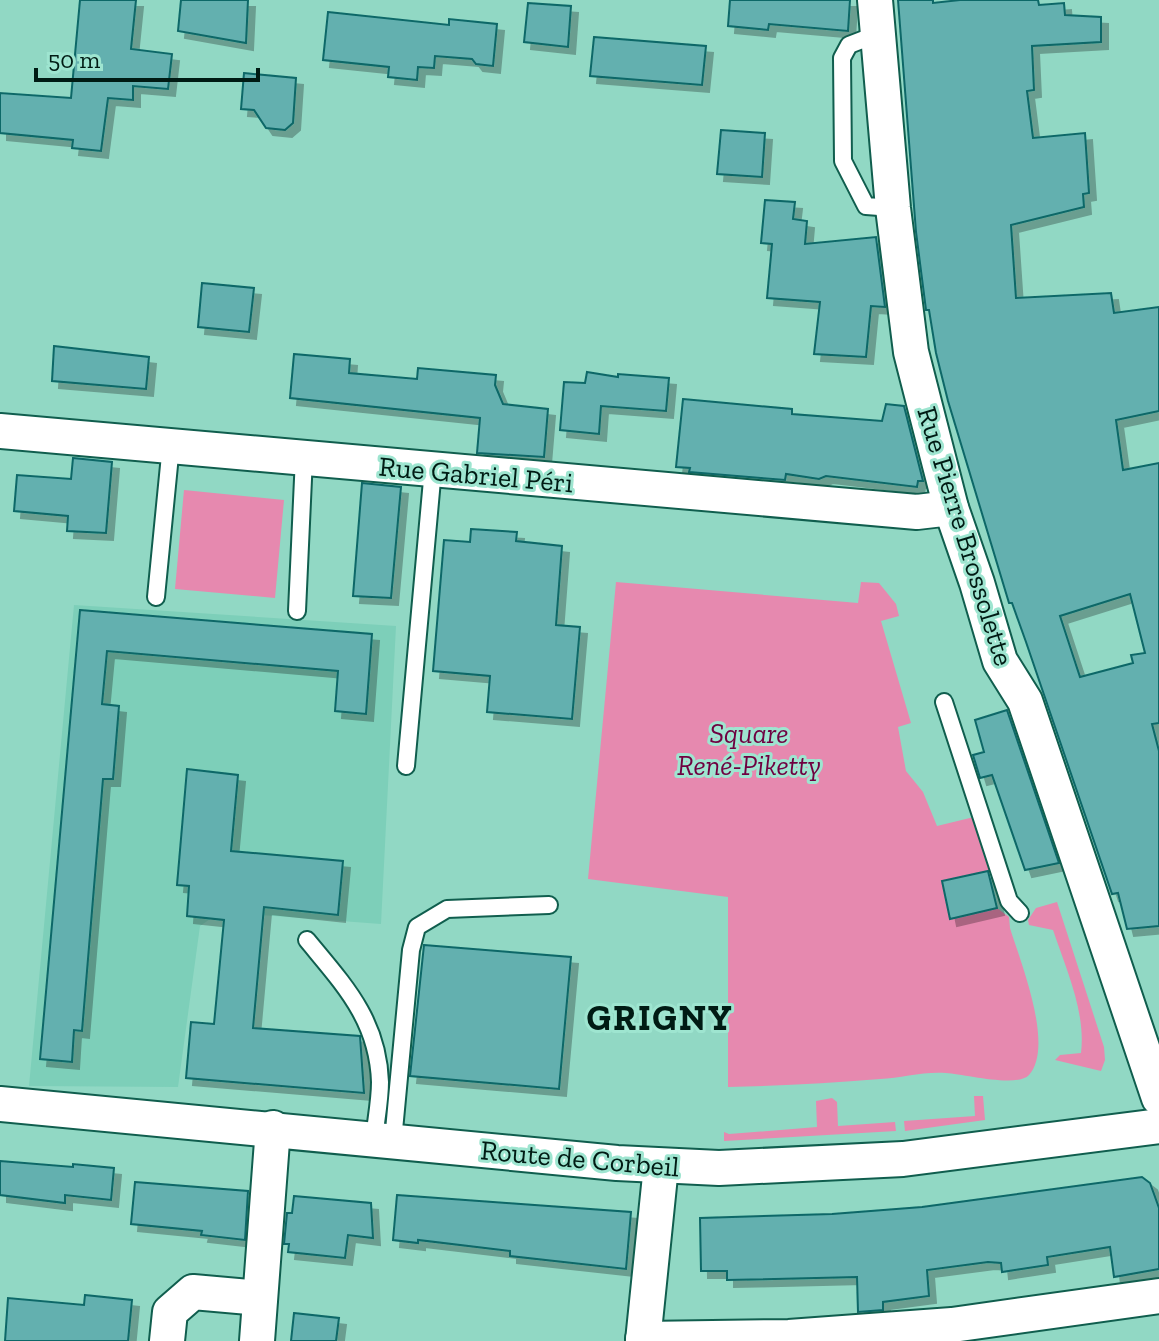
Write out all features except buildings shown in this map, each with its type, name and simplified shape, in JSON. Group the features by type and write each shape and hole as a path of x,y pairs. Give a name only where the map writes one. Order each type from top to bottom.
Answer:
{"street":[{"name":"Rue Pierre Brossolette","path":"877,17 893,208 911,352 951,508 1000,661 1025,701 1159,1098"},
{"name":"Rue Gabriel Péri","path":"0,431 917,512 951,508"},
{"name":"Route de Corbeil","path":"0,1104 661,1166 719,1168 903,1159 1159,1126"},
{"path":"257,1341 273,1128"},
{"path":"661,1166 643,1340 789,1337 952,1325 1159,1296"},
{"path":"167,1341 170,1312 193,1292 260,1298"}],"lane":[{"path":"877,17 849,45 842,58 843,161 866,206 893,208"},
{"path":"156,597 171,445"},
{"path":"297,611 304,457"},
{"path":"406,766 433,469"},
{"path":"944,702 1009,901 1020,913"},
{"path":"384,1140 411,950 417,927 447,909 549,905"},
{"path":"307,940 357,1000 370,1029 380,1081 384,1140"}],"shaded area":[{"path":"74,605 396,626 381,924 220,912 200,926 178,1087 29,1086"}],"green space":[{"path":"184,490 284,500 275,598 175,589"},
{"name":"Square René-Piketty","path":"616,582 858,603 861,582 879,583 896,604 899,616 881,621 911,723 898,727 906,771 923,792 937,826 974,817 993,870 942,881 950,919 997,908 1009,917 1037,1024 1036,1062 1029,1075 1023,1079 1002,1080 930,1073 842,1082 728,1087 728,897 588,879"},
{"path":"1057,902 1104,1047 1105,1060 1101,1071 1055,1060 1060,1055 1081,1053 1078,1006 1053,930 1029,925 1028,920 1036,908"},
{"path":"974,1096 983,1096 985,1120 905,1131 904,1121 975,1116"},
{"path":"832,1098 837,1102 838,1126 895,1122 896,1131 724,1141 724,1132 817,1127 816,1101"}],"district":[{"name":"GRIGNY","path":"660,1017"}]}
